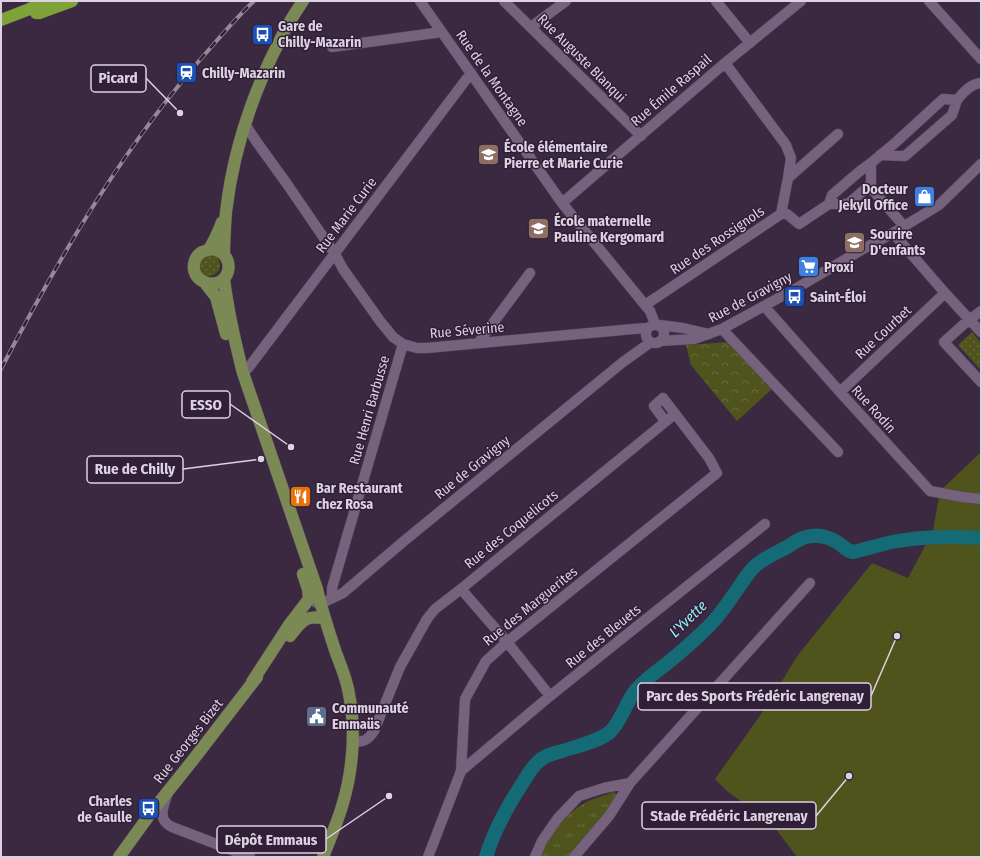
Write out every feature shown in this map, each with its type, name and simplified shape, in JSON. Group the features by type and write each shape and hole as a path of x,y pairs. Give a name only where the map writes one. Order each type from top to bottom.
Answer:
{"highway":[{"path":"1,20 48,1"},
{"path":"27,10 39,13 72,1"}],"main road":[{"path":"224,254 226,212 229,190 235,160 245,124 265,72 281,37 303,1"},
{"path":"209,249 226,212"},
{"path":"206,284 214,284 221,281 228,272 229,264 227,259 224,254 217,250 209,249 201,252 196,259 194,267 196,275 216,296 238,377 308,589 309,599"},
{"path":"224,279 228,308 244,373 317,589 320,604 349,694 353,742 350,773 346,795 323,857"},
{"name":"Rue Georges Bizet","path":"252,682 289,625 309,599"},
{"name":"Rue Georges Bizet","path":"119,857 153,810 252,682 296,629 303,621 312,617 325,619"}],"street":[{"name":"Rue de la Montagne","path":"420,1 562,204 650,311 654,326"},
{"name":"Rue Auguste Blanqui","path":"504,1 641,136"},
{"path":"531,27 566,1"},
{"path":"716,1 750,43"},
{"name":"Rue Émile Raspail","path":"562,204 725,63 801,1"},
{"path":"929,1 981,59"},
{"path":"332,47 442,32"},
{"name":"Rue des Rossignols","path":"645,305 781,214 791,158 786,145 725,63"},
{"name":"Rue Marie Curie","path":"244,373 471,74"},
{"path":"880,156 905,156 952,116 957,100 966,89 975,83 981,83"},
{"path":"829,204 832,195 880,156 943,99 957,100"},
{"path":"245,124 335,254"},
{"path":"788,178 838,134"},
{"path":"781,214 787,214 799,224 829,204 848,204 871,184 871,163"},
{"name":"Rue de Gravigny","path":"320,604 342,593 623,362 655,342 694,339 722,330 893,233 939,205 981,164"},
{"path":"869,186 904,226"},
{"path":"893,233 981,332"},
{"name":"Rue Séverine","path":"335,254 343,269 393,337 403,344 417,348 654,326"},
{"path":"479,342 530,273"},
{"name":"Rue Courbet","path":"840,392 945,293"},
{"name":"Rue Rodin","path":"764,306 930,491 981,499"},
{"path":"981,311 944,342 981,382"},
{"path":"654,326 661,326 664,331 664,337 655,342 647,337 646,334 654,326"},
{"name":"Rue de Gravigny","path":"654,326 709,334"},
{"path":"722,330 838,452"},
{"name":"Rue Henri Barbusse","path":"332,598 332,588 403,344"},
{"path":"666,421 654,406 663,398 674,414"},
{"name":"Rue des Coquelicots","path":"353,742 362,742 366,740 374,731 400,668 427,619 435,609 674,414"},
{"name":"Rue des Marguerites","path":"428,857 461,772 465,699 486,660 717,473 709,458 674,414"},
{"name":"Rue des Bleuets","path":"461,772 550,696 765,524"},
{"path":"574,857 609,816 630,783 810,583"},
{"path":"461,589 507,642 550,696"},
{"path":"309,599 320,604"},
{"path":"535,857 542,841 558,818 579,796 604,788 630,783"},
{"path":"168,792 162,812 162,818 165,822 172,827 250,857"}],"green space":[{"path":"207,254 217,257 220,263 218,272 210,276 201,274 199,270 199,260"},
{"path":"972,332 981,343 980,369 958,345"},
{"path":"729,342 773,388 737,421 691,365 686,345"},
{"path":"981,452 981,857 797,857 769,820 728,792 715,779 764,710 798,655 872,563 908,578 933,531 940,491"},
{"path":"614,792 618,796 609,810 572,857 538,857 555,826 588,801"}],"waterway":[{"name":"L'Yvette","path":"486,857 493,837 506,810 531,769 542,758 593,741 610,732 614,728 635,691 649,677 688,646 710,625 749,573 761,561 808,536 822,536 831,539 847,550 853,552 892,542 914,539 947,537 981,538"}],"railway":[{"path":"1,369 47,284 97,200 124,160 181,82 228,28 254,1"}],"place":[{"name":"Gare de Chilly-Mazarin","path":"262,34"},
{"name":"Chilly-Mazarin","path":"186,73"},
{"name":"Picard","path":"180,113"},
{"name":"École élémentaire Pierre et Marie Curie","path":"488,155"},
{"name":"Docteur Jekyll Office","path":"924,197"},
{"name":"École maternelle Pauline Kergomard","path":"539,229"},
{"name":"Sourire D'enfants","path":"854,242"},
{"name":"Proxi","path":"809,267"},
{"name":"Saint-Éloi","path":"794,297"},
{"name":"ESSO","path":"291,447"},
{"name":"Rue de Chilly","path":"261,459"},
{"name":"Bar Restaurant chez Rosa","path":"301,496"},
{"name":"Parc des Sports Frédéric Langrenay","path":"897,636"},
{"name":"Communauté Emmaüs","path":"317,716"},
{"name":"Stade Frédéric Langrenay","path":"849,776"},
{"name":"Dépôt Emmaus","path":"389,796"},
{"name":"Charles de Gaulle","path":"148,809"}]}
